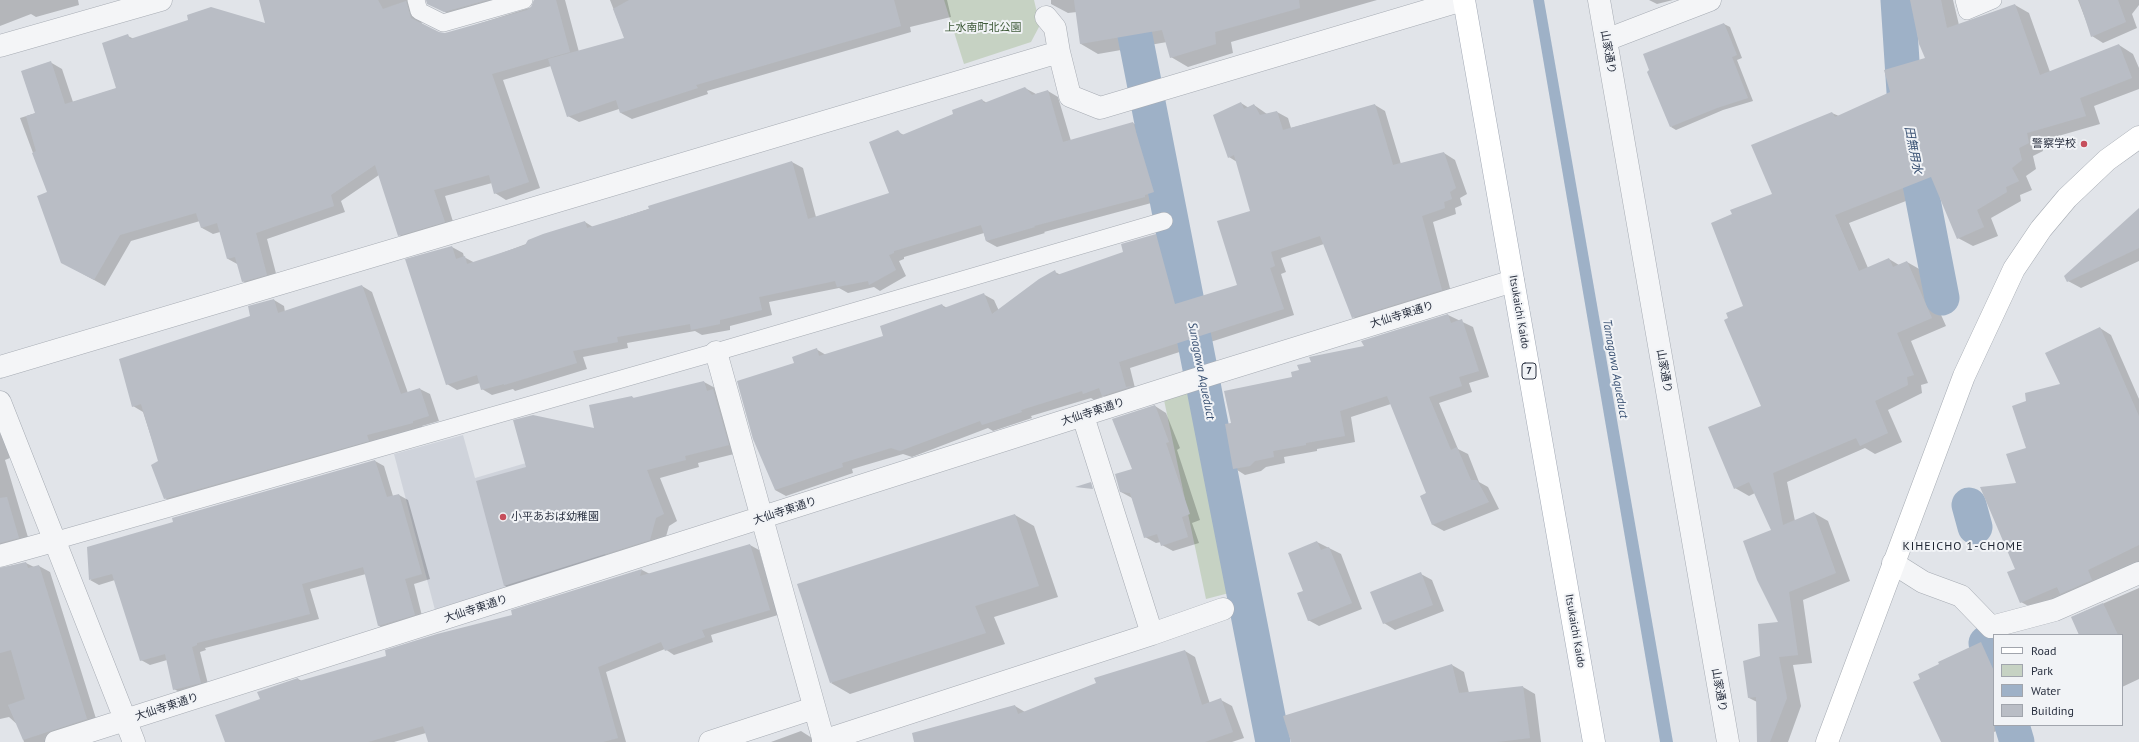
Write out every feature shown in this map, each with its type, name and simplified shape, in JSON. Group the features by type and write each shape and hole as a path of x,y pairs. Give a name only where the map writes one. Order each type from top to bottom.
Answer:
{"main road":[{"name":"Itsukaichi Kaido","path":"1464,0 1594,742"},
{"path":"1827,742 1964,376 2014,269 2041,229 2067,198 2107,160 2139,137"}],"street":[{"path":"0,46 161,0"},
{"path":"1046,16 1055,28 1059,52 1070,96 1100,108 1464,0"},
{"name":"山家通り","path":"1599,0 1728,742"},
{"path":"1606,40 1710,0"},
{"path":"0,367 1059,52"},
{"name":"大仙寺東通り","path":"56,742 1212,374 1513,281"},
{"path":"716,352 823,742 1152,634 1223,609"},
{"path":"0,402 134,742"},
{"path":"1083,416 1152,634"},
{"path":"0,556 54,540"},
{"path":"1894,563 1923,582 1961,596 1991,628 2055,610 2139,573"},
{"path":"710,742 814,708"}],"lane":[{"path":"416,0 419,11 443,23 524,0"},
{"path":"1964,0 1967,10 1993,0"},
{"path":"54,540 716,352 1164,221"}],"shaded area":[{"name":"小平あおば幼稚園","path":"463,435 475,478 577,448 606,557 435,610 394,454"}],"green space":[{"name":"上水南町北公園","path":"944,0 1034,0 1040,25 1031,42 964,64"},
{"path":"1193,389 1233,592 1206,599 1164,400"}],"water":[{"path":"1533,0 1544,0 1673,742 1660,742"}],"building":[{"path":"259,0 378,0 383,9 406,1 411,18 439,32 445,33 527,10 531,7 534,0 556,0 570,52 492,74 529,182 494,194 489,175 434,190 445,222 398,236 375,165 331,195 334,206 256,233 267,275 242,282 235,257 227,259 217,223 201,228 196,213 120,235 94,280 61,263 37,196 47,192 32,153 36,151 26,116 35,113 21,71 51,61 65,104 116,88 102,43 128,34 130,39 188,20 187,15 211,7 265,23"},
{"path":"426,0 487,0 444,12 427,4"},
{"path":"629,0 894,0 901,26 696,85 698,88 620,113 616,100 567,117 548,59 624,38 613,9"},
{"path":"1074,0 1299,0 1300,8 1215,32 1216,44 1170,58 1162,30 1080,44"},
{"path":"1910,0 1941,0 1947,28 2015,4 2040,75 2119,44 2132,78 2080,98 2086,116 2027,133 2029,143 2019,148 2022,160 2012,168 2019,181 2006,187 2007,192 1977,210 1984,227 1957,239 1931,177 1835,215 1859,271 1889,258 1893,267 1907,261 1932,318 1897,333 1914,375 1907,377 1908,385 1875,401 1888,433 1860,446 1856,438 1773,473 1783,525 1814,512 1836,573 1789,592 1798,655 1779,657 1787,698 1770,742 1757,742 1756,697 1748,698 1743,661 1760,656 1758,624 1778,622 1757,580 1743,541 1771,530 1749,482 1734,489 1708,427 1761,406 1724,320 1728,318 1726,313 1743,306 1711,223 1732,214 1730,210 1772,194 1751,145 1832,112 1835,117 1890,92 1884,70 1925,58 1919,44"},
{"path":"2079,0 2118,0 2126,22 2091,37"},
{"path":"1724,23 1737,55 1732,57 1748,98 1717,108 1670,127 1647,72 1649,70 1643,54"},
{"path":"1025,87 1032,95 1048,90 1063,142 1133,122 1154,192 1145,195 1145,197 1034,226 1035,227 986,241 981,225 894,251 894,253 889,255 896,270 869,285 868,281 837,287 835,281 759,297 762,310 720,320 720,324 691,330 690,324 617,337 618,342 573,351 577,363 504,385 481,390 477,375 446,385 405,259 452,246 456,259 465,256 467,264 525,245 528,240 543,234 585,221 587,228 649,209 648,206 792,161 808,219 889,193 869,142 898,130 902,135 953,114 952,110 982,99 984,103"},
{"path":"1241,102 1244,109 1254,104 1260,115 1277,111 1283,130 1375,104 1393,165 1444,152 1456,188 1450,192 1452,199 1444,202 1445,208 1422,216 1442,290 1352,318 1320,236 1271,252 1275,266 1270,268 1284,309 1119,362 1126,387 1133,386 1102,396 1099,388 1083,394 1082,391 1021,410 1022,412 982,425 980,421 900,451 891,448 842,463 843,467 775,490 753,439 737,381 794,363 792,357 817,348 819,356 883,336 880,326 942,304 944,308 984,293 992,314 1039,279 1055,270 1057,275 1123,252 1121,244 1156,234 1175,304 1237,285 1217,221 1250,211 1234,155 1228,158 1213,115"},
{"path":"2139,208 2139,248 2067,282 2064,276"},
{"path":"362,285 401,394 420,388 429,416 413,421 413,423 367,435 369,441 164,499 151,465 158,461 141,404 132,407 119,359 250,316 248,306 274,299 278,313"},
{"path":"1448,314 1451,323 1462,319 1479,371 1459,377 1462,386 1429,397 1451,450 1457,447 1471,480 1477,480 1489,502 1432,525 1420,496 1426,493 1387,396 1340,411 1345,436 1273,451 1274,457 1255,461 1250,466 1233,469 1225,424 1231,423 1224,391 1292,377 1291,372 1299,370 1297,365 1311,362 1309,357 1364,346 1361,341"},
{"path":"2100,327 2139,416 2139,545 2088,570 2092,580 2060,594 2057,587 2020,603 2007,572 2015,569 1980,487 2016,483 2006,454 2026,448 2012,406 2026,401 2025,393 2060,384 2045,353"},
{"path":"704,381 707,391 713,389 729,445 685,456 686,460 647,470 664,514 656,518 650,540 504,586 476,481 526,467 513,420 533,415 594,428 589,405 632,396 633,398"},
{"path":"1155,405 1169,442 1166,443 1190,514 1182,517 1188,537 1161,546 1157,534 1144,538 1130,493 1120,492 1115,474 1132,469 1112,419"},
{"path":"375,460 387,497 399,494 422,574 405,579 415,615 378,626 363,567 302,584 310,614 197,643 197,645 192,647 201,683 173,690 165,654 140,661 112,574 89,580 87,547 173,522 172,518"},
{"path":"1091,482 1093,489 1075,487"},
{"path":"7,497 19,538 0,543 0,498"},
{"path":"1015,514 1039,586 975,606 986,633 830,683 797,584"},
{"path":"1317,541 1321,550 1329,547 1352,603 1308,621 1297,593 1303,591 1288,553"},
{"path":"750,544 770,610 702,630 705,637 665,651 661,642 598,667 618,738 603,742 428,742 423,726 368,742 225,742 215,715 260,699 257,692 298,678 299,681 386,656 385,650 437,634 512,615 511,610 642,569 640,576"},
{"path":"26,562 28,568 39,565 87,719 23,740 8,705 25,699 11,650 0,653 0,568"},
{"path":"1421,572 1433,605 1383,624 1370,592"},
{"path":"2103,603 2118,634 2079,634 2071,617"},
{"path":"1981,642 1993,669 1994,742 1941,742 1913,682 1920,679 1918,674 1939,664 1938,662"},
{"path":"1185,650 1202,705 1221,698 1233,732 1205,742 914,742 912,733 1015,705 1018,714 1096,683 1094,678"},
{"path":"1452,664 1459,693 1523,686 1530,738 1497,742 1291,742 1283,716"}],"waterway":[{"name":"Sunagawa Aqueduct","path":"1128,0 1273,742"},
{"name":"田無用水","path":"1898,0 1905,107 1942,298"},
{"name":"田無用水","path":"1969,505 1975,527"},
{"name":"田無用水","path":"1986,643 1993,665"},
{"name":"田無用水","path":"2012,726 2017,742"}],"place":[{"name":"警察学校","path":"2084,144"},
{"name":"小平あおば幼稚園","path":"503,517"}],"district":[{"name":"KIHEICHO 1-CHOME","path":"1963,547"}],"water label":[{"name":"Tamagawa Aqueduct","path":"1615,369"}]}
